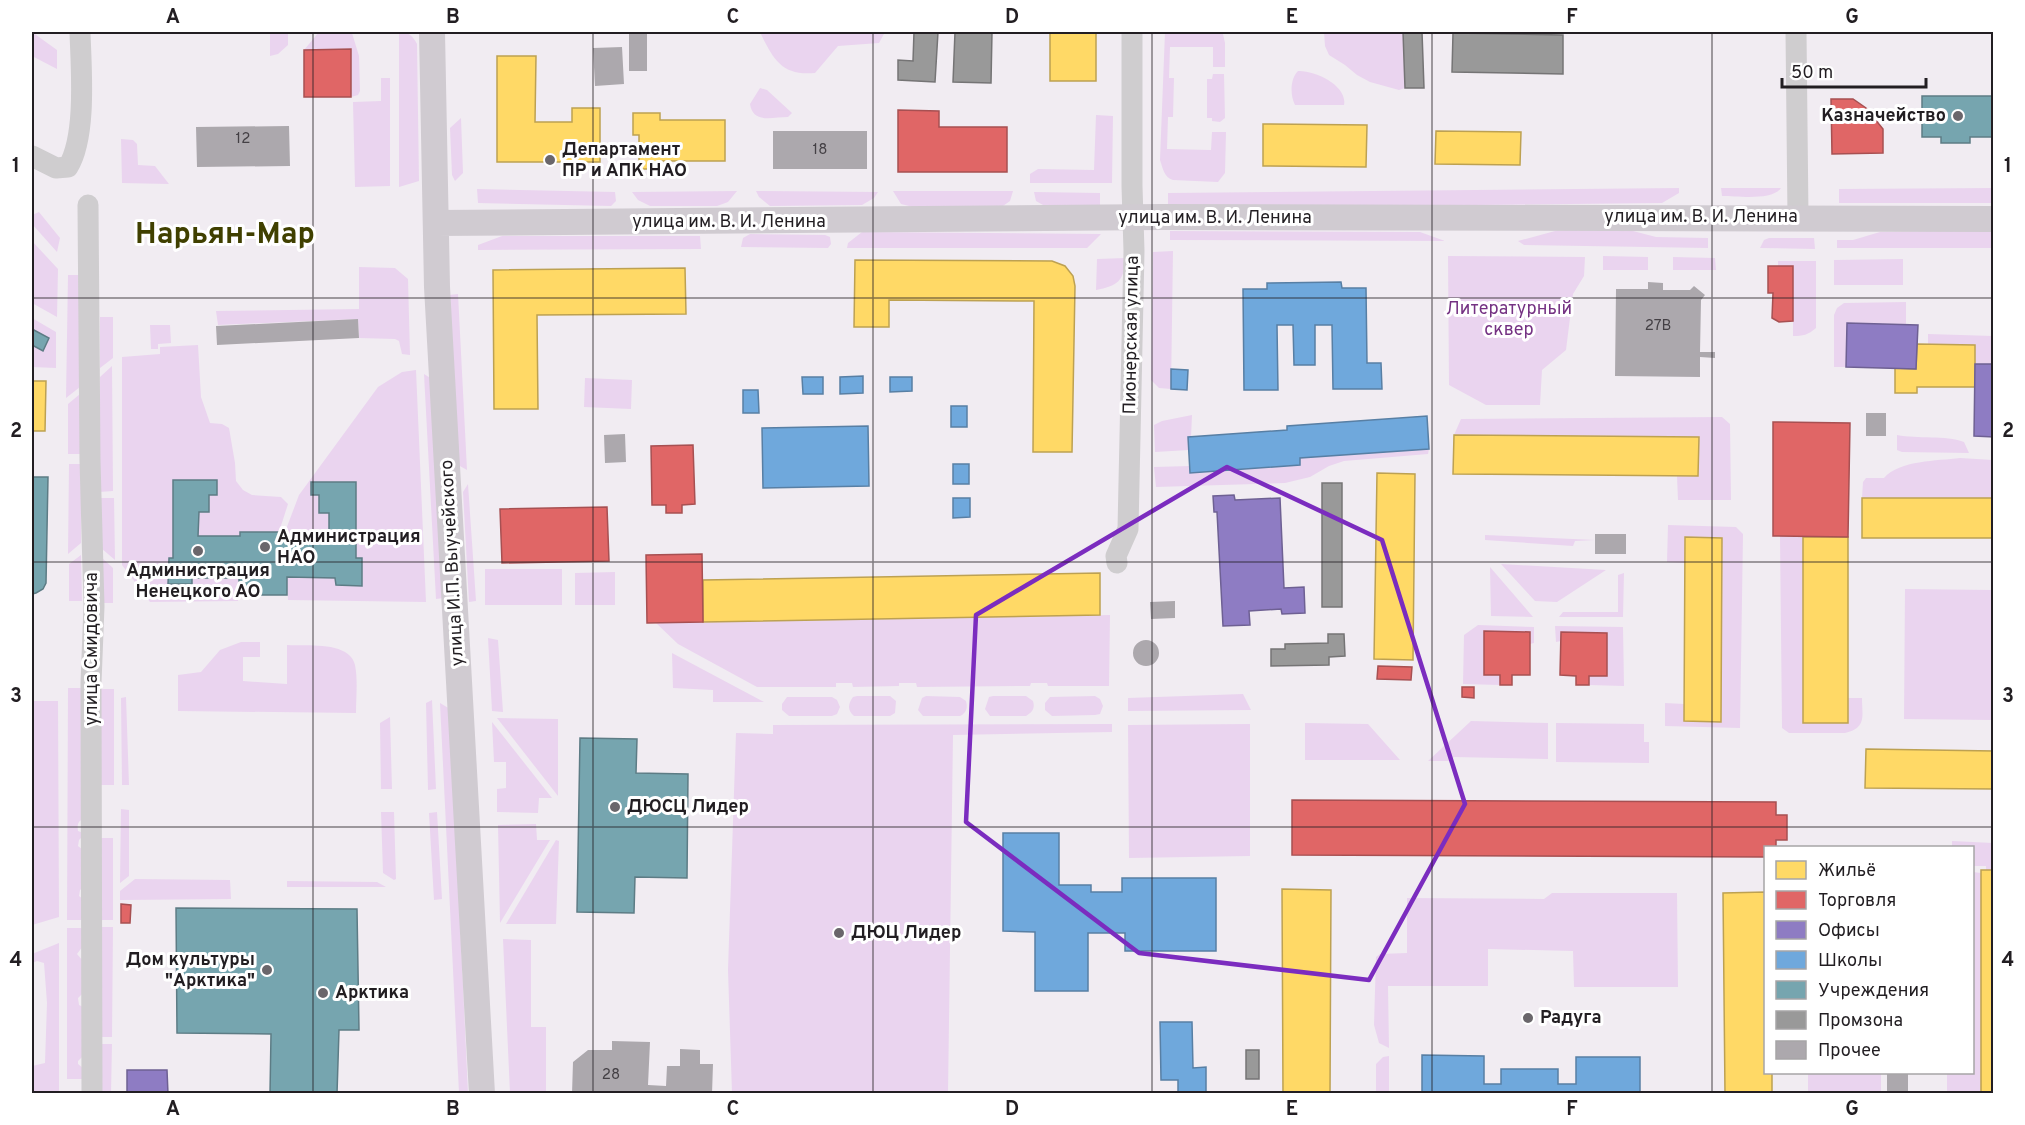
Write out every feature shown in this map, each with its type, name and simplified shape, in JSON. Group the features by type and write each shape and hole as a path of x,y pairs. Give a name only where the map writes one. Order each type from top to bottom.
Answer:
{"main road":[{"name":"улица И.П. Выучейского","path":"432,32 437,286 482,1094"},
{"name":"улица им. В. И. Ленина","path":"436,223 1133,218 1994,219"}],"street":[{"path":"32,156 56,168 69,167 73,159 82,111 81,32"},
{"name":"Пионерская улица","path":"1117,563 1116,556 1128,529 1134,262 1132,32"},
{"path":"1796,32 1798,218"},
{"name":"улица Смидовича","path":"88,205 90,460 94,606 91,683 92,1094"}],"highlighted area":[{"path":"1227,467 1382,540 1465,804 1369,980 1139,953 966,822 976,615"}],"green space":[{"path":"32,32 57,50 57,69 32,56"},
{"path":"270,32 288,32 288,45 278,54 270,56"},
{"path":"319,32 352,33 359,56 360,91 358,95 351,97 350,50 304,50"},
{"path":"399,32 410,35 417,44 419,181 399,187"},
{"path":"760,32 885,32 879,43 838,46 815,73 804,73 794,72 780,64 769,50"},
{"path":"1165,32 1223,34 1225,67 1213,67 1213,47 1170,47 1169,78 1174,78 1173,117 1168,117 1167,149 1211,150 1212,132 1226,132 1225,173 1218,182 1173,180 1166,175 1163,169 1160,160"},
{"path":"1324,32 1403,32 1405,88 1399,90 1370,82 1357,75 1329,55 1325,46"},
{"path":"1298,71 1313,73 1329,80 1341,92 1344,105 1295,105 1292,87 1293,78"},
{"path":"1213,74 1224,74 1225,118 1220,122 1207,118 1207,79 1212,79"},
{"path":"381,78 390,78 390,186 355,187 353,102 381,101"},
{"path":"760,88 767,90 792,113 788,117 770,118 759,117 755,114 750,104"},
{"path":"1096,115 1113,116 1112,183 1030,183 1030,174 1038,169 1094,170"},
{"path":"461,118 463,173 455,181 452,175 450,128"},
{"path":"121,139 133,140 137,144 138,165 155,166 169,184 122,183"},
{"path":"1679,188 1679,193 1662,203 1168,208 1168,193"},
{"path":"1721,188 1781,188 1770,195 1745,197 1722,196"},
{"path":"1993,188 1993,203 1839,203 1839,189"},
{"path":"477,189 615,192 616,201 611,206 478,203"},
{"path":"737,191 728,202 717,206 650,206 638,200 632,192"},
{"path":"756,191 878,192 874,198 862,205 770,206 759,197"},
{"path":"893,191 1013,191 1010,201 1003,206 913,207 901,204"},
{"path":"1034,192 1100,193 1100,205 1043,205 1036,201"},
{"path":"39,212 60,238 57,252 32,224 32,215"},
{"path":"1573,229 1633,231 1656,237 1708,238 1708,248 1524,245 1518,241 1555,231"},
{"path":"1993,230 1993,248 1837,248 1837,240 1853,240 1880,232"},
{"path":"1170,231 1420,232 1445,241 1170,240"},
{"path":"862,232 1101,234 1087,248 847,248 848,243"},
{"path":"750,234 825,235 830,237 831,244 828,248 741,247 743,238"},
{"path":"502,236 700,236 701,249 478,250 478,245"},
{"path":"1814,238 1815,249 1760,248 1764,240"},
{"path":"32,241 58,269 57,317 32,303"},
{"path":"1173,251 1171,389 1159,388 1151,380 1153,252"},
{"name":"Литературный сквер","path":"1448,256 1585,257 1584,276 1573,294 1566,350 1542,370 1540,405 1486,405 1449,385"},
{"path":"1603,256 1648,257 1648,270 1603,270"},
{"path":"1673,257 1715,258 1716,270 1673,270"},
{"path":"1125,258 1125,266 1118,281 1109,287 1096,290 1097,259"},
{"path":"1903,259 1903,285 1834,285 1834,260"},
{"path":"1778,261 1816,261 1816,328 1805,335 1793,336 1793,266 1778,266"},
{"path":"359,267 395,268 408,279 410,355 402,354 399,341 395,339 359,338 358,319 218,325 216,311 359,309"},
{"path":"68,275 81,275 80,387 66,398"},
{"path":"458,294 467,470 458,465 449,295"},
{"path":"1906,302 1906,324 1847,323 1846,367 1834,367 1834,315 1837,308 1844,303"},
{"path":"100,317 113,317 113,358 100,368"},
{"path":"32,318 56,332 56,368 32,367"},
{"path":"150,325 170,325 171,343 158,344 158,349 151,349"},
{"path":"1928,334 1993,336 1993,364 1975,364 1975,345 1928,344"},
{"path":"198,345 201,397 210,423 222,424 229,428 236,481 243,490 252,495 281,497 288,504 279,532 241,532 240,536 198,536 199,512 209,512 209,495 217,495 217,481 173,480 173,558 169,559 169,584 191,584 192,578 239,578 238,601 150,602 122,565 122,357 160,354 160,347"},
{"path":"112,366 113,491 99,492 100,377"},
{"path":"416,370 426,602 288,600 287,577 335,578 336,585 362,585 362,558 356,558 356,482 311,482 319,495 319,513 329,513 329,536 285,536 285,532 299,495 378,387 402,372"},
{"path":"424,374 432,379 444,598 436,599"},
{"path":"585,378 632,380 631,409 584,407"},
{"path":"80,394 81,454 68,454 68,404"},
{"path":"1192,415 1191,437 1188,437 1189,450 1155,452 1154,425 1162,421"},
{"path":"1722,417 1730,424 1731,500 1678,500 1677,476 1698,476 1698,437 1454,435 1461,419"},
{"path":"1897,435 1957,440 1964,442 1969,453 1902,452 1897,450"},
{"path":"1429,449 1428,454 1344,461 1329,466 1310,477 1285,483 1156,487 1154,467 1190,466 1191,473 1300,465 1300,458"},
{"path":"1960,458 1993,460 1993,498 1862,498 1863,482 1866,478 1884,478 1891,472 1909,465"},
{"path":"69,464 81,464 81,543 68,554"},
{"path":"468,484 476,601 469,602 463,492"},
{"path":"100,498 114,498 115,560 101,548"},
{"path":"1668,525 1736,527 1743,534 1740,728 1665,726 1665,703 1684,704 1684,721 1721,721 1722,538 1685,538 1685,563 1667,562"},
{"path":"1485,535 1595,540 1575,541 1573,546 1485,540"},
{"path":"1780,536 1803,537 1803,722 1848,723 1848,698 1862,698 1862,720 1852,731 1789,733 1782,728"},
{"path":"81,555 82,601 69,601 69,564"},
{"path":"101,557 113,568 113,603 101,603"},
{"path":"1501,564 1606,570 1557,602 1535,601"},
{"path":"1490,567 1533,617 1491,616"},
{"path":"485,569 562,569 562,605 485,605"},
{"path":"615,572 615,605 575,605 575,573"},
{"path":"1624,573 1623,617 1559,617 1563,612 1618,612 1618,575"},
{"path":"1905,589 1993,590 1993,720 1904,719"},
{"path":"1110,615 1109,686 1048,686 1047,683 1031,683 1030,686 917,687 916,683 899,683 899,686 853,687 852,683 836,683 836,687 757,687 678,644 656,623"},
{"path":"1478,625 1534,627 1534,643 1530,644 1530,632 1484,631 1484,674 1500,675 1500,685 1463,684 1464,635"},
{"path":"1555,626 1623,627 1624,686 1589,685 1589,676 1607,675 1607,633 1561,632 1561,641 1556,642"},
{"path":"488,638 498,640 503,712 492,711"},
{"path":"241,642 260,642 260,657 243,657 243,681 287,684 287,645 327,646 345,652 355,665 356,713 178,711 178,675 201,672 220,650"},
{"path":"672,653 764,702 713,702 713,690 673,688"},
{"path":"68,688 83,688 83,819 79,822 78,831 83,833 83,836 78,846 83,850 83,888 79,896 83,899 83,920 67,920"},
{"path":"100,689 114,689 114,785 100,785"},
{"path":"1243,694 1251,710 1128,711 1128,698"},
{"path":"890,696 896,701 895,713 890,716 854,716 849,705 853,697"},
{"path":"926,696 960,697 966,701 966,710 960,716 923,716 918,710 922,698"},
{"path":"1026,696 1033,701 1034,708 1026,716 990,716 985,709 989,697"},
{"path":"1095,696 1100,699 1103,706 1100,714 1052,716 1045,710 1045,703 1050,697"},
{"path":"126,697 129,785 122,785 121,698"},
{"path":"787,697 832,697 837,700 840,707 837,714 832,716 789,716 782,710 782,704"},
{"path":"432,700 436,789 428,790 426,703"},
{"path":"32,701 58,701 59,917 32,925"},
{"path":"440,703 450,709 468,1093 459,1093"},
{"path":"390,717 392,789 381,789 380,723"},
{"path":"497,718 558,719 558,796"},
{"path":"1471,721 1548,723 1548,759 1454,757 1449,761 1428,761"},
{"path":"492,722 552,798 539,798 538,813 497,812 497,789 506,788 506,762 494,762"},
{"path":"1305,723 1368,724 1400,760 1305,760"},
{"path":"1556,723 1644,724 1644,742 1649,742 1649,763 1556,762"},
{"name":"ДЮЦ Лидер","path":"1112,724 1112,732 953,735 948,1093 732,1093 728,970 736,733 773,734 773,725"},
{"path":"1250,724 1250,856 1129,858 1128,725"},
{"path":"121,809 129,810 129,876 120,883"},
{"path":"381,812 394,812 396,879 394,880 383,873"},
{"path":"437,812 442,899 434,900 429,813"},
{"path":"536,824 537,840 550,840 500,923 498,825"},
{"path":"100,838 113,838 113,920 100,920"},
{"path":"556,840 559,841 556,924 506,924"},
{"path":"1952,841 1993,843 1993,870 1986,870 1986,866 1974,866 1974,846 1952,846"},
{"path":"1974,872 1981,873 1981,1093 1947,1094 1947,1074 1974,1074"},
{"path":"135,879 230,880 231,899 120,900 120,891"},
{"path":"287,881 377,882 386,887 287,887"},
{"path":"1552,893 1677,893 1678,987 1574,987 1573,951 1488,949 1488,986 1388,986 1389,1048 1379,1043 1374,1025 1376,957 1380,954 1407,953 1407,898 1544,899"},
{"path":"100,927 113,927 112,1037 100,1037"},
{"path":"67,928 83,928 83,946 77,954 83,961 84,992 78,998 79,1005 83,1007 84,1055 78,1064 84,1069 84,1079 67,1079"},
{"path":"503,939 531,940 531,1027 546,1027 546,1093 510,1093"},
{"path":"59,943 59,1093 32,1093 32,1066 45,1063 47,1003 44,963 37,961 32,963 32,954"},
{"path":"100,1044 112,1044 111,1093 100,1093"},
{"path":"1389,1056 1389,1093 1376,1093 1376,1064 1383,1057"},
{"path":"1808,1074 1881,1074 1881,1093 1808,1093"}],"building: Жильё":[{"path":"1050,32 1096,32 1096,81 1050,81"},
{"path":"497,56 536,56 535,122 572,122 572,108 600,108 600,162 497,162"},
{"path":"633,113 660,113 660,120 725,120 725,161 660,161 660,169 639,169 639,135 633,135"},
{"path":"1263,124 1367,125 1366,167 1263,166"},
{"path":"1436,131 1521,132 1520,165 1435,164"},
{"path":"855,260 1052,261 1065,266 1073,276 1075,286 1072,452 1033,452 1034,301 889,300 889,327 854,327"},
{"path":"685,268 686,314 537,315 538,409 494,409 493,270"},
{"path":"1917,344 1975,345 1975,387 1917,387 1917,393 1895,393 1895,368 1916,369"},
{"path":"32,381 46,381 45,431 32,431"},
{"path":"1454,435 1699,437 1698,476 1453,474"},
{"path":"1377,473 1415,474 1413,660 1374,659"},
{"path":"1862,498 1994,498 1994,538 1862,538"},
{"path":"1685,537 1722,538 1721,722 1684,721"},
{"path":"1803,537 1848,537 1848,723 1803,723"},
{"path":"1100,573 1100,615 703,622 703,580"},
{"path":"1866,749 1994,751 1994,789 1865,788"},
{"path":"1981,870 1994,870 1994,1094 1981,1094"},
{"path":"1282,889 1331,890 1330,1094 1283,1094"},
{"path":"1764,892 1764,1074 1772,1074 1772,1094 1725,1094 1723,893"}],"building: Торговля":[{"path":"351,49 351,97 304,97 304,50"},
{"path":"1831,99 1853,99 1866,108 1883,129 1883,153 1832,154"},
{"path":"898,110 939,111 939,127 1007,127 1007,172 898,172"},
{"path":"1768,266 1793,266 1793,321 1779,322 1772,318 1773,293 1768,293"},
{"path":"1773,422 1850,423 1848,537 1773,536"},
{"path":"693,445 695,504 682,505 682,513 666,513 666,505 652,505 651,446"},
{"path":"607,507 609,561 502,563 500,509"},
{"path":"702,554 703,622 647,623 646,555"},
{"path":"1484,631 1530,632 1530,675 1512,675 1512,685 1500,685 1500,675 1484,675"},
{"path":"1561,632 1607,633 1607,676 1589,676 1589,685 1576,685 1576,676 1560,675"},
{"path":"1378,666 1412,667 1411,680 1377,679"},
{"path":"1462,687 1474,687 1474,698 1462,697"},
{"path":"1292,800 1776,802 1776,815 1787,815 1787,840 1776,840 1776,846 1764,846 1764,857 1292,855"},
{"path":"121,904 131,905 130,923 121,923"}],"building: Офисы":[{"path":"1847,323 1918,325 1916,369 1846,367"},
{"path":"1975,364 1994,364 1994,437 1974,436"},
{"path":"1234,495 1235,500 1280,498 1284,588 1304,587 1305,613 1282,614 1281,609 1249,611 1250,625 1223,626 1217,512 1214,512 1213,496"},
{"path":"127,1070 167,1070 168,1094 127,1094"}],"building: Школы":[{"path":"1341,282 1342,288 1366,288 1367,363 1381,363 1382,389 1333,389 1332,325 1315,325 1315,365 1294,365 1293,325 1277,325 1278,390 1244,390 1243,289 1267,289 1267,283"},
{"path":"1171,369 1188,370 1187,390 1171,389"},
{"path":"863,376 863,393 840,394 840,377"},
{"path":"802,377 823,377 823,394 803,394"},
{"path":"890,377 912,377 912,391 890,392"},
{"path":"743,390 758,390 759,413 743,413"},
{"path":"951,406 967,406 967,427 951,427"},
{"path":"1427,416 1429,449 1300,458 1300,465 1190,473 1188,437 1287,430 1287,426"},
{"path":"868,426 869,486 763,488 762,428"},
{"path":"953,464 969,464 969,484 953,484"},
{"path":"953,498 970,498 970,517 953,518"},
{"path":"1003,833 1059,833 1059,885 1091,885 1091,892 1122,892 1122,878 1216,878 1216,951 1125,951 1125,933 1088,933 1088,991 1035,991 1035,932 1003,931"},
{"path":"1160,1022 1192,1022 1193,1068 1206,1067 1206,1094 1178,1094 1178,1080 1161,1080"},
{"path":"1422,1055 1484,1056 1484,1084 1501,1084 1501,1069 1558,1069 1558,1084 1576,1084 1576,1057 1640,1057 1640,1094 1422,1094"}],"building: Учреждения":[{"name":"Казначейство","path":"1922,96 1994,96 1994,137 1970,137 1970,143 1941,143 1941,137 1922,137"},
{"path":"32,329 49,338 43,351 32,345"},
{"path":"32,477 48,477 46,583 43,589 32,594"},
{"name":"Администрация НАО","path":"173,480 217,480 217,495 209,495 209,512 199,512 198,536 240,536 240,532 285,532 285,536 329,536 329,513 319,513 319,495 311,495 311,482 356,482 356,558 362,558 362,586 336,585 335,578 287,577 287,595 239,595 239,578 192,578 192,584 168,584 169,558 173,558"},
{"path":"580,738 637,739 636,773 688,774 687,878 635,877 634,913 577,912"},
{"name":"Дом культуры \"Арктика\"","path":"176,908 357,909 359,1030 339,1030 337,1094 270,1094 271,1034 177,1033"}],"building: Промзона":[{"path":"914,32 938,32 935,82 898,80 898,60 913,61"},
{"path":"955,32 992,32 991,83 953,82"},
{"path":"1403,32 1422,32 1424,88 1405,88"},
{"path":"1453,33 1563,35 1563,74 1452,72"},
{"path":"1322,483 1342,483 1342,607 1322,607"},
{"path":"1328,634 1344,634 1345,656 1329,657 1329,665 1271,666 1271,649 1285,649 1285,644 1328,643"},
{"path":"1246,1050 1259,1050 1259,1079 1246,1079"}],"building: Прочее":[{"path":"629,32 647,32 647,71 629,71"},
{"path":"622,47 624,84 595,86 593,48"},
{"path":"289,126 290,166 197,167 196,127"},
{"path":"773,131 867,131 867,169 773,169"},
{"path":"1648,282 1663,283 1663,290 1690,290 1694,286 1705,295 1701,300 1700,352 1715,352 1715,358 1700,357 1700,377 1615,376 1616,289 1648,289"},
{"path":"358,319 359,338 217,345 216,326"},
{"path":"1866,413 1886,413 1886,436 1866,436"},
{"path":"625,434 626,462 605,463 604,435"},
{"path":"1595,534 1626,534 1626,554 1595,554"},
{"path":"1175,601 1175,618 1151,619 1150,602"},
{"path":"1146,640 1155,644 1159,653 1155,662 1146,666 1137,662 1133,653 1137,644"},
{"path":"612,1041 650,1042 648,1085 666,1086 667,1066 680,1066 680,1049 700,1050 700,1064 713,1064 712,1094 572,1094 573,1062 588,1050 612,1050"},
{"path":"1887,1074 1908,1074 1908,1094 1887,1094"}],"place":[{"name":"Казначейство","path":"1958,116"},
{"name":"Департамент ПР и АПК НАО","path":"550,160"},
{"name":"Администрация НАО","path":"265,547"},
{"name":"Администрация Ненецкого АО","path":"198,551"},
{"name":"ДЮСЦ Лидер","path":"615,807"},
{"name":"ДЮЦ Лидер","path":"839,933"},
{"name":"Дом культуры \"Арктика\"","path":"267,970"},
{"name":"Арктика","path":"323,993"},
{"name":"Радуга","path":"1528,1018"}],"district":[{"name":"Нарьян-Мар","path":"225,235"}]}
